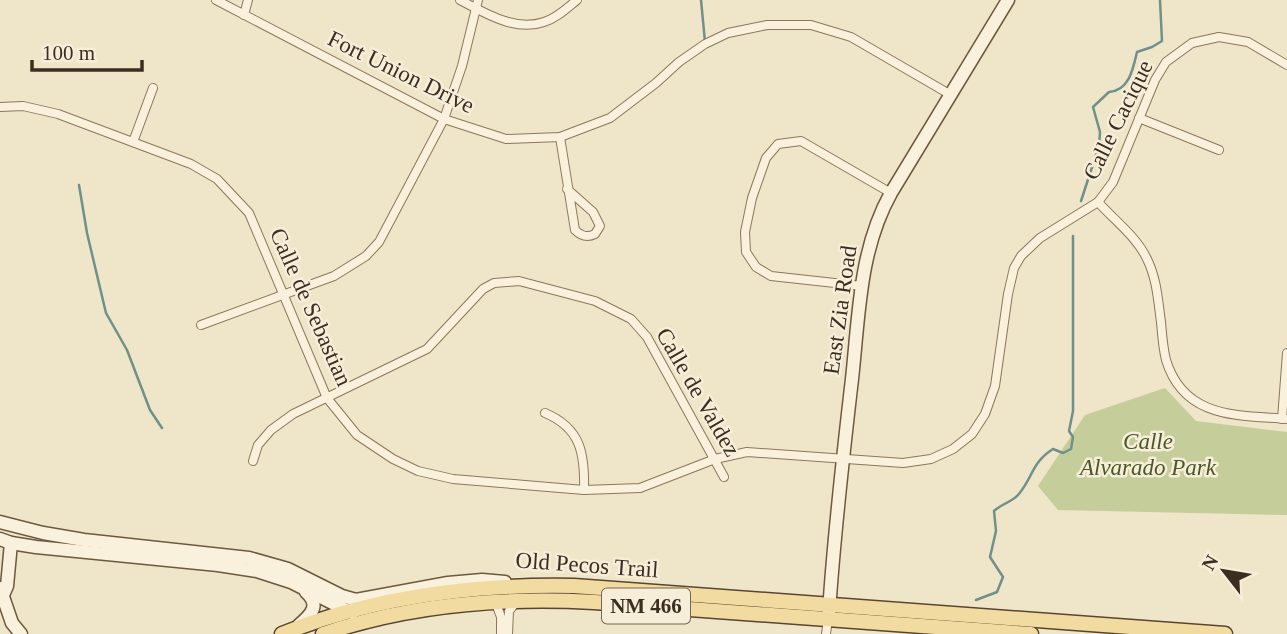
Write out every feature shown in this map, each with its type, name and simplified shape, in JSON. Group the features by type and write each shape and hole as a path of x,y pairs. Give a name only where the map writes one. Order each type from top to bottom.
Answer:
{"main road":[{"name":"East Zia Road","path":"828,619 862,286 872,236 891,193 1008,0"},
{"name":"Old Pecos Trail","path":"0,522 84,540 249,558 289,569 342,596 356,600 448,583 482,580 574,586 772,608"},
{"path":"0,531 9,536 6,541 7,586 1,593 12,623 21,634"},
{"name":"Old Pecos Trail","path":"6,541 36,547 266,573 291,582 346,611 374,620 427,609 495,601 556,600 789,609 828,619 1031,634"},
{"path":"287,632 310,617 313,604 309,595 291,582"},
{"name":"NM 466","path":"287,632 346,611 426,594 534,585"},
{"path":"495,601 506,592 574,586"},
{"name":"Old Pecos Trail","path":"828,619 1225,634"},
{"name":"NM 466","path":"323,634 374,620"}],"street":[{"name":"Fort Union Drive","path":"216,0 444,119 506,139 560,137 611,118 692,52 717,38 767,25 811,25 851,37 951,95"},
{"path":"244,15 248,0"},
{"path":"460,0 477,4 515,25 543,23 577,0"},
{"path":"201,325 334,276 366,256 379,242 444,119 462,66 477,4"},
{"name":"Calle Cacique","path":"843,459 903,463 931,459 953,449 972,434 985,414 995,386 1014,268 1021,256 1040,238 1098,202 1113,182 1154,80 1166,62 1192,43 1219,37 1248,42 1287,65"},
{"path":"133,142 153,88"},
{"name":"Calle de Sebastian","path":"0,107 23,106 58,114 191,163 217,179 249,214 327,398 357,435 393,459 418,471 453,479 584,490 640,488 715,459 747,452 843,459"},
{"path":"1139,118 1219,150"},
{"path":"560,137 567,189 575,230 585,236 595,234 600,226 596,216 567,189"},
{"path":"862,286 771,276 756,267 746,252 744,232 752,198 766,158 778,144 801,141 891,193"},
{"path":"1098,202 1141,248 1148,260 1156,288 1166,359 1181,388 1195,400 1211,410 1233,415 1284,419 1287,353"},
{"name":"Calle de Valdez","path":"253,461 258,445 271,430 292,414 427,349 483,289 494,283 519,281 595,301 631,318 647,337 724,477"},
{"path":"545,414 559,419 579,441 584,465 584,490"},
{"path":"508,634 509,611 518,600"},
{"path":"495,601 501,617 501,634"}],"green space":[{"name":"Calle Alvarado Park","path":"1165,388 1196,421 1287,432 1287,515 1058,510 1038,486 1085,415"}],"waterway":[{"path":"701,0 705,42"},
{"path":"1081,201 1099,146 1100,132 1093,107 1109,92 1116,91 1126,83 1137,52 1162,41 1160,0"},
{"path":"79,185 106,313 127,350 150,410 162,428"},
{"path":"976,600 997,592 1003,577 990,557 996,531 994,511 1018,495 1046,454 1053,449 1063,453 1071,449 1073,437 1069,431 1073,411 1073,236"}]}
